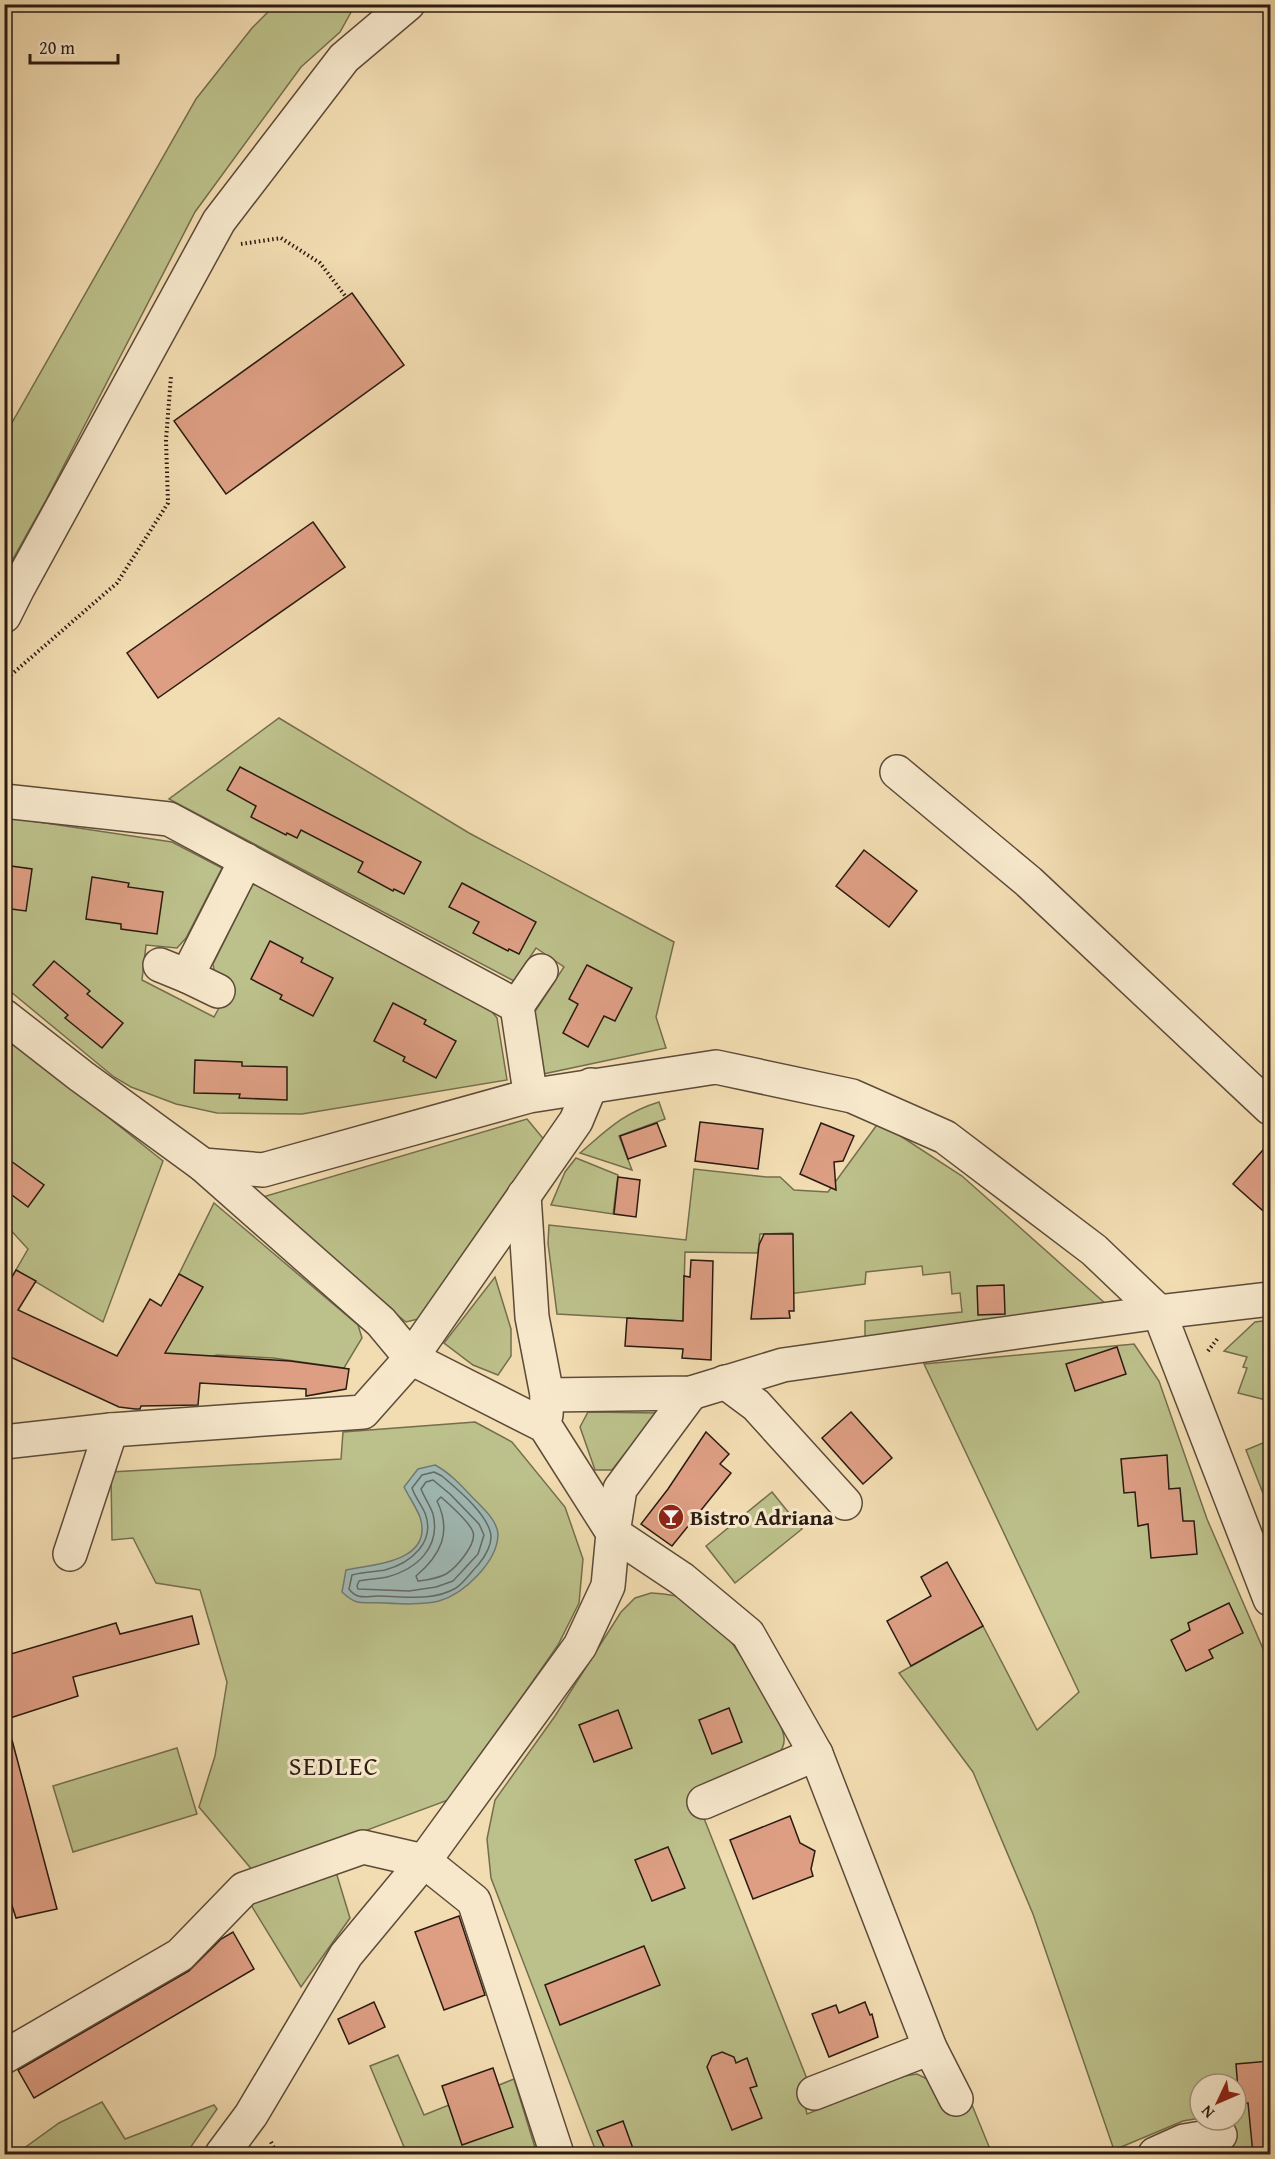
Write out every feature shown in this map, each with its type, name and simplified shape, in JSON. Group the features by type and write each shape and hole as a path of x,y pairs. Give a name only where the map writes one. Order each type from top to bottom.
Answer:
{"street":[{"path":"4,616 23,577 219,220 344,58 408,4"},
{"path":"897,772 1029,882 1270,1108"},
{"path":"4,801 170,819 517,1006"},
{"path":"218,991 173,971 246,860"},
{"path":"528,1079 517,1006 542,971"},
{"path":"4,1016 81,1076 203,1165 381,1322 411,1358 546,1411 691,1393 783,1365 1159,1312 1270,1299"},
{"path":"203,1165 263,1170 529,1096 716,1067 852,1096 945,1137 1094,1250 1159,1312 1270,1599"},
{"path":"4,1442 111,1430 363,1412 411,1358 576,1121 591,1085"},
{"path":"524,1195 532,1317 546,1411 614,1533 682,1578 748,1634 816,1754 930,2048 956,2099"},
{"path":"725,1382 756,1405 845,1503"},
{"path":"222,2154 251,2115 346,1955 424,1861 580,1646 608,1586 620,1489 691,1393"},
{"path":"70,1554 111,1430"},
{"path":"704,1802 816,1754"},
{"path":"4,2057 180,1955 244,1889 363,1847 424,1861 474,1901 557,2154"},
{"path":"814,2093 930,2048"},
{"path":"1155,2154 1184,2141 1220,2135"}],"path":[{"path":"236,245 281,238 320,263 346,297"},
{"path":"4,681 117,583 168,503 166,440 171,373"}],"green space":[{"path":"275,5 355,5 340,32 301,67 195,212 46,500 5,573 5,435 196,99 252,28"},
{"path":"279,718 469,833 674,942 656,1017 666,1048 543,1074 532,1016 564,967 536,948 514,981 169,799"},
{"path":"5,817 172,842 222,868 186,938 177,948 146,945 142,980 214,1017 231,986 215,976 213,964 253,884 489,1008 497,1018 507,1080 302,1114 217,1113 176,1104 131,1087 114,1077 5,987"},
{"path":"4,1034 163,1161 103,1322 16,1270 28,1249 5,1224"},
{"path":"659,1102 665,1119 619,1136 632,1170 580,1153 625,1117"},
{"path":"527,1119 546,1142 422,1318 406,1322 234,1182 263,1197"},
{"path":"879,1122 962,1176 1107,1305 865,1338 865,1321 962,1312 960,1293 952,1294 950,1272 923,1275 922,1266 866,1272 865,1284 789,1294 793,1260 792,1233 760,1234 758,1253 685,1252 683,1321 557,1314 548,1243 549,1225 686,1240 694,1169 780,1177 794,1190 828,1192"},
{"path":"576,1158 618,1175 613,1214 551,1205 565,1172"},
{"path":"214,1203 358,1325 362,1338 344,1368 273,1358 217,1355 181,1365 142,1339 202,1287 179,1274"},
{"path":"495,1277 511,1329 511,1356 498,1375 473,1365 444,1343"},
{"path":"1270,1320 1270,1410 1266,1400 1238,1393 1247,1368 1243,1367 1247,1357 1224,1351 1255,1322"},
{"path":"1134,1344 1159,1381 1207,1519 1270,1665 1270,2149 1228,2152 1225,2132 1248,2132 1248,2072 1188,2072 1188,2120 1114,2150 1033,1914 973,1772 899,1673 983,1626 1037,1730 1079,1692 924,1364"},
{"path":"588,1412 657,1413 612,1470 595,1470 580,1427"},
{"path":"475,1422 512,1442 565,1507 583,1559 579,1603 558,1645 451,1799 254,1872 199,1807 215,1756 227,1682 200,1590 156,1583 133,1538 112,1540 111,1472 341,1459 343,1432"},
{"path":"1270,1440 1270,1511 1246,1450"},
{"path":"772,1492 802,1529 735,1583 706,1546"},
{"path":"651,1593 672,1595 696,1604 714,1621 725,1633 749,1669 782,1729 784,1744 776,1759 694,1793 809,2084 801,2088 807,2114 904,2076 917,2074 970,2100 992,2154 597,2154 491,1878 487,1839 495,1800 555,1716 621,1612 635,1598"},
{"path":"177,1748 197,1814 73,1852 53,1786"},
{"path":"336,1872 350,1918 301,1987 248,1900"},
{"path":"398,2055 424,2115 514,2079 537,2154 407,2154 370,2066"},
{"path":"102,2102 125,2139 214,2105 217,2109 186,2154 16,2154 59,2123"}],"water":[{"path":"435,1465 455,1480 492,1520 498,1535 492,1556 478,1576 459,1592 439,1601 405,1604 362,1603 353,1600 342,1592 346,1570 399,1558 410,1552 418,1543 422,1532 420,1517 404,1487 418,1469"}],"building":[{"path":"352,293 404,365 226,494 174,421"},
{"path":"313,522 345,567 158,698 127,653"},
{"path":"240,767 421,862 404,894 394,889 393,891 358,872 363,862 301,830 297,838 287,833 286,835 251,817 256,806 227,790"},
{"path":"864,850 917,891 889,927 836,886"},
{"path":"4,865 32,869 26,911 4,908"},
{"path":"92,877 129,883 128,887 163,892 157,934 121,929 121,924 86,919"},
{"path":"462,883 536,922 519,954 509,949 508,951 473,933 479,922 449,907"},
{"path":"270,941 303,958 301,962 333,978 313,1016 280,999 282,995 251,979"},
{"path":"54,961 90,991 87,994 123,1023 102,1048 65,1018 68,1015 33,985"},
{"path":"587,965 632,988 615,1021 604,1016 588,1047 563,1033 578,1004 569,999"},
{"path":"393,1003 426,1020 424,1024 456,1041 436,1078 403,1061 405,1057 374,1041"},
{"path":"195,1060 242,1062 242,1066 287,1067 287,1100 239,1098 240,1094 194,1093"},
{"path":"700,1122 763,1129 758,1169 695,1161"},
{"path":"657,1123 666,1146 628,1159 620,1136"},
{"path":"821,1123 854,1136 843,1161 834,1162 836,1190 800,1174"},
{"path":"1270,1142 1270,1217 1233,1184"},
{"path":"4,1156 44,1185 28,1207 4,1189"},
{"path":"618,1177 640,1180 636,1217 614,1214"},
{"path":"764,1234 793,1234 794,1311 789,1311 790,1318 751,1319 759,1245"},
{"path":"691,1260 713,1261 711,1360 682,1358 683,1349 625,1346 627,1318 683,1321 684,1276 690,1277"},
{"path":"16,1270 36,1281 18,1310 117,1356 150,1299 161,1306 179,1274 203,1287 165,1353 290,1361 349,1369 346,1389 306,1396 306,1389 200,1383 198,1405 141,1406 140,1409 119,1407 4,1354 4,1290"},
{"path":"1004,1285 1005,1314 978,1315 977,1286"},
{"path":"1117,1347 1126,1374 1075,1391 1066,1364"},
{"path":"851,1412 892,1458 863,1484 822,1438"},
{"path":"706,1432 729,1454 720,1464 731,1473 672,1546 641,1524 668,1489"},
{"path":"1167,1455 1169,1489 1180,1488 1183,1521 1194,1521 1197,1554 1151,1558 1148,1524 1138,1526 1135,1492 1124,1493 1121,1459"},
{"path":"947,1562 983,1626 911,1666 887,1621 931,1596 921,1577"},
{"path":"1229,1603 1243,1633 1209,1650 1213,1658 1186,1671 1171,1640 1190,1630 1188,1623"},
{"path":"192,1616 199,1644 73,1677 78,1696 4,1720 4,1656 116,1623 120,1634"},
{"path":"729,1708 742,1742 712,1754 699,1720"},
{"path":"618,1710 632,1748 594,1762 579,1725"},
{"path":"12,1740 57,1909 16,1918 4,1881 4,1741"},
{"path":"790,1816 800,1843 815,1851 811,1869 813,1876 753,1899 730,1840"},
{"path":"668,1847 685,1888 652,1901 635,1860"},
{"path":"459,1916 485,1995 444,2010 415,1932"},
{"path":"233,1932 254,1969 34,2098 18,2070 189,1971 221,1939"},
{"path":"644,1946 660,1985 560,2025 545,1985"},
{"path":"374,2002 385,2027 349,2044 338,2019"},
{"path":"865,2002 870,2015 872,2014 878,2037 829,2057 812,2014 836,2005 839,2013"},
{"path":"722,2052 734,2057 736,2063 747,2058 757,2086 750,2088 762,2118 732,2130 707,2067 712,2056"},
{"path":"1270,2061 1270,2154 1253,2154 1248,2103 1248,2072 1237,2072 1236,2064"},
{"path":"493,2068 513,2127 462,2145 442,2086"},
{"path":"623,2121 635,2154 607,2154 597,2131"}],"place":[{"name":"Bistro Adriana","path":"671,1517"}],"district":[{"name":"SEDLEC","path":"334,1766"}]}
